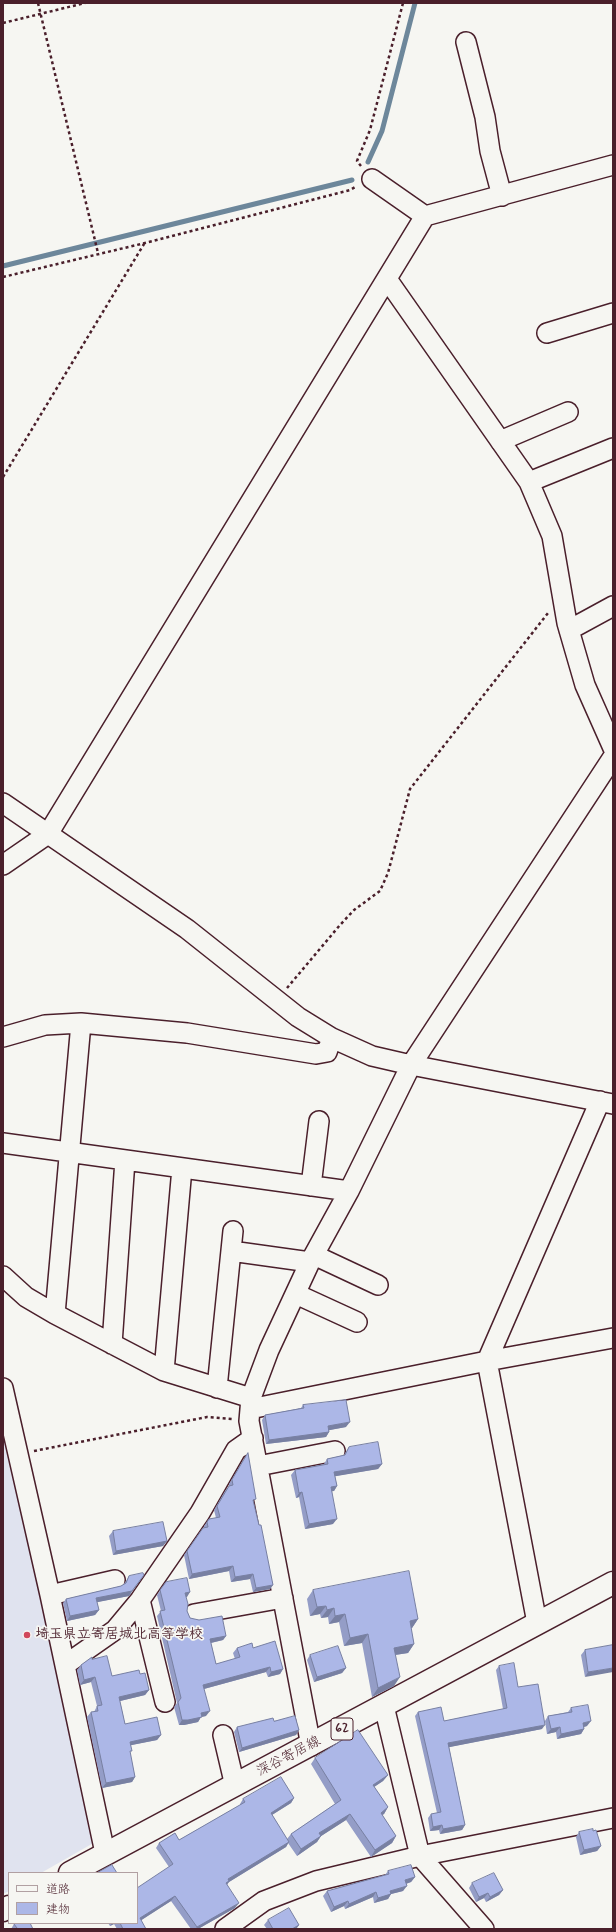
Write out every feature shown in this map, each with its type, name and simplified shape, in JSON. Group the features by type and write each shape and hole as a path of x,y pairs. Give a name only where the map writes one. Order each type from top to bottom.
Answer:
{"main road":[{"name":"深谷寄居線","path":"72,1872 105,1853 311,1746 613,1583"}],"street":[{"path":"466,42 485,118 490,151 502,196"},
{"path":"3,865 48,834 425,216 613,165"},
{"path":"372,179 425,216"},
{"path":"387,279 529,482 552,536 569,630 585,685 613,748"},
{"path":"547,333 613,313"},
{"path":"500,441 568,412"},
{"path":"529,482 613,448"},
{"path":"569,630 613,606"},
{"path":"65,1665 115,1630 140,1600 200,1513 236,1450 251,1416 269,1350 312,1259 349,1191 411,1065 613,758"},
{"path":"3,803 187,929 298,1018 332,1038 372,1056 411,1065 607,1102 487,1361 537,1624"},
{"path":"3,1037 45,1025 80,1023 187,1033 316,1054 327,1052 332,1038"},
{"path":"55,1314 80,1023"},
{"path":"311,1186 319,1121"},
{"path":"3,1143 349,1191"},
{"path":"112,1344 125,1160"},
{"path":"164,1371 182,1168"},
{"path":"217,1388 233,1231"},
{"path":"231,1251 312,1259 378,1285"},
{"path":"3,1276 26,1297 112,1344 164,1371 217,1388 251,1416 258,1466 311,1746"},
{"path":"296,1294 358,1322"},
{"path":"251,1416 487,1361 613,1338"},
{"path":"3,1388 5,1410 18,1454 50,1595 105,1853"},
{"path":"258,1466 335,1450"},
{"path":"50,1595 115,1580"},
{"path":"194,1614 283,1598"},
{"path":"140,1600 165,1702"},
{"path":"384,1706 420,1856 484,1929"},
{"path":"223,1735 235,1786"},
{"path":"236,1926 264,1901 316,1881 420,1856 613,1818"}],"path":[{"path":"38,3 98,253"},
{"path":"3,23 85,3"},
{"path":"3,277 144,243 350,190 372,179 357,162 370,130 403,3"},
{"path":"3,478 144,243"},
{"path":"277,1001 354,910 380,891 388,873 410,789 550,610 563,602"},
{"path":"18,1454 208,1417 251,1416"}],"shaded area":[{"name":"埼玉県立寄居城北高等学校","path":"3,1428 97,1841 43,1872 8,1872 8,1892 3,1894"}],"building":[{"path":"346,1400 350,1422 328,1426 329,1432 269,1440 265,1415 304,1408 303,1405"},
{"path":"378,1442 382,1464 334,1472 337,1486 331,1487 337,1519 309,1524 302,1492 299,1493 295,1470 328,1464 327,1459 345,1455 349,1447"},
{"path":"248,1453 256,1499 253,1500 259,1525 261,1525 273,1585 256,1588 253,1574 235,1577 233,1566 192,1574 187,1551 203,1528 208,1527 207,1522 209,1519 220,1517 217,1506 229,1486 233,1485 232,1480"},
{"path":"163,1522 167,1541 116,1551 113,1531"},
{"path":"409,1571 418,1619 410,1621 414,1644 394,1648 400,1677 378,1688 368,1634 350,1638 345,1614 335,1616 334,1608 327,1610 326,1606 317,1607 313,1590"},
{"path":"143,1573 144,1575 132,1591 96,1598 99,1610 70,1616 66,1599 121,1586 126,1583 129,1576"},
{"path":"187,1578 190,1592 185,1593 188,1604 187,1611 190,1618 199,1620 222,1616 226,1636 210,1639 216,1664 240,1657 237,1648 252,1643 253,1648 275,1641 283,1669 271,1672 270,1667 203,1685 210,1711 201,1713 202,1717 182,1720 178,1702 181,1698 160,1611 165,1610 160,1590 166,1582"},
{"path":"613,1645 613,1668 588,1672 585,1650"},
{"path":"338,1646 346,1668 317,1677 310,1655"},
{"path":"107,1656 112,1676 139,1670 140,1674 145,1673 149,1690 119,1697 125,1724 157,1717 161,1735 130,1742 132,1751 130,1751 135,1777 106,1783 91,1712 98,1711 97,1706 102,1705 95,1677 84,1680 81,1665 92,1657 92,1659"},
{"path":"514,1663 518,1687 538,1684 545,1725 448,1743 465,1825 443,1829 442,1825 433,1827 431,1814 441,1812 418,1712 441,1707 444,1721 507,1708 499,1666"},
{"path":"588,1705 591,1721 583,1723 584,1729 561,1734 560,1727 551,1729 548,1716 572,1712 571,1708"},
{"path":"295,1716 299,1730 242,1748 237,1727 273,1718 274,1721"},
{"path":"358,1730 388,1775 373,1785 388,1807 381,1813 396,1836 375,1850 350,1814 319,1833 321,1836 301,1849 291,1834 341,1800 315,1758"},
{"path":"281,1777 294,1798 271,1813 289,1842 228,1879 229,1881 226,1883 239,1903 197,1927 175,1896 140,1918 146,1929 123,1929 120,1924 138,1924 138,1887 173,1864 159,1843 175,1833 179,1840 245,1802 243,1799"},
{"path":"593,1829 593,1831 596,1830 601,1846 584,1850 579,1832"},
{"path":"112,1865 116,1872 99,1872"},
{"path":"411,1865 415,1877 405,1880 407,1886 390,1891 391,1894 378,1898 376,1892 349,1904 348,1901 334,1907 327,1891 389,1874 388,1871"},
{"path":"494,1873 503,1890 490,1897 488,1893 479,1897 472,1883"},
{"path":"289,1908 299,1925 292,1929 273,1929 268,1920"},
{"path":"14,1924 30,1924 33,1929 15,1929 17,1928"}],"waterway":[{"path":"368,162 382,131 415,3"},
{"path":"3,266 352,180"}],"place":[{"name":"埼玉県立寄居城北高等学校","path":"27,1635"}]}
